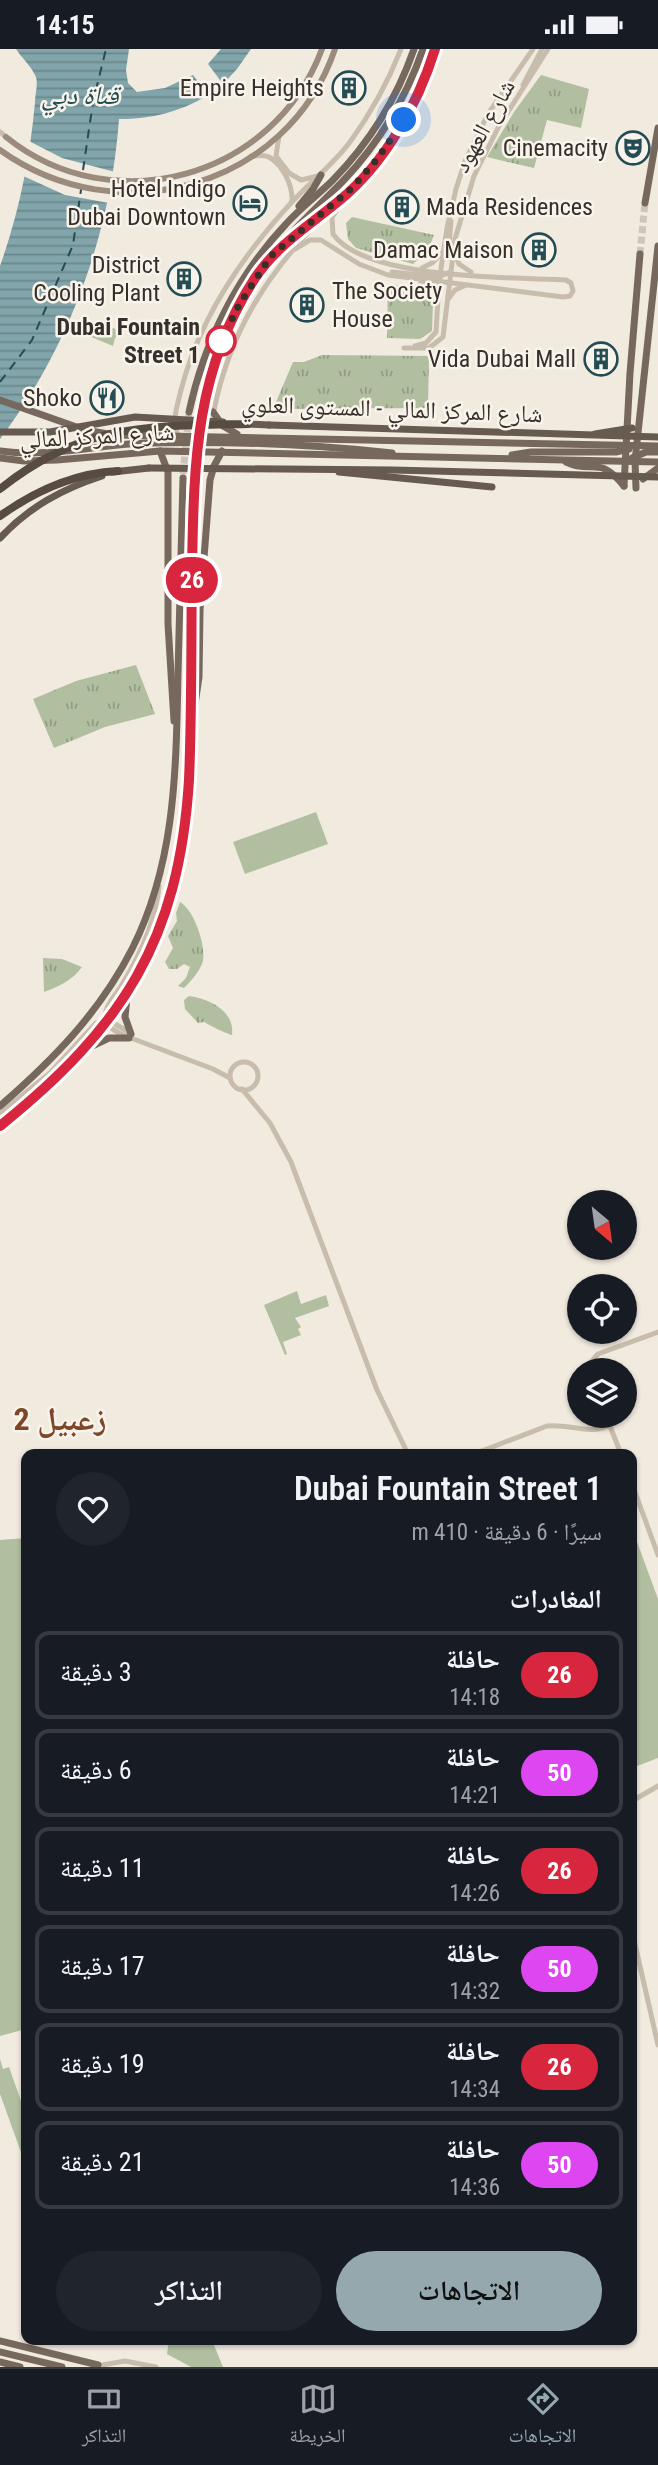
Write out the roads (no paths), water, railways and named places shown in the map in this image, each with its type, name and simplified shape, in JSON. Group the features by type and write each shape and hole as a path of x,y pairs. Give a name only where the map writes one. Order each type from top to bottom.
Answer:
{"highway":[{"name":"شارع المركز المالي - المستوى العلوي","path":"0,432 50,432 135,417 248,424 592,435 658,441"},
{"path":"0,489 50,455 110,433 158,425 248,424"},
{"path":"592,435 632,428"},
{"path":"0,516 55,484 83,475 149,468 658,477"},
{"path":"332,470 492,487"},
{"path":"0,538 43,501 72,487 118,471"}],"main road":[{"path":"3,134 32,155 71,172 112,181 143,182 172,177 201,169 228,157 253,141 276,121 296,97 315,67 322,49"},
{"path":"0,150 34,171 66,184 110,193 144,193 173,189 200,181 227,170 279,135 312,97 335,49"},
{"path":"286,223 333,179 368,138 396,92 414,49"},
{"path":"201,412 211,370 227,329 247,291 280,245 344,180 372,147 402,98 422,49"},
{"path":"645,203 658,128"},
{"path":"189,412 201,365 220,320 245,277 321,175"},
{"path":"271,256 339,200"},
{"path":"562,459 575,465 604,467 624,487 636,445 658,246"},
{"path":"640,254 628,417 623,448 632,459 636,488 647,475 658,468"},
{"path":"638,292 652,295"},
{"name":"شارع المركز المالي","path":"0,400 95,432 134,436 173,438 207,435 596,444 623,448"},
{"path":"134,436 161,425 176,412"},
{"path":"213,412 226,429 241,436"},
{"path":"640,415 646,433 658,441"},
{"path":"596,444 618,435 628,417"},
{"path":"0,451 36,455 173,438 192,442 325,446 427,457"},
{"path":"502,459 531,452 623,448 658,441"},
{"path":"160,451 168,472 169,648 172,706 177,729"},
{"name":"شارع المركز المالي","path":"0,458 24,461 65,460 160,451 222,451 502,459 632,459 658,462"},
{"path":"189,729 196,707 198,684 200,610 210,480 222,451"},
{"path":"632,459 646,452 658,452"},
{"path":"646,452 644,457 648,462"},
{"path":"0,1106 55,1057 95,1009 132,949 160,879 172,819 183,478"},
{"path":"0,1126 42,1092 107,1022 129,990 158,934 177,871 186,814 194,478"},
{"path":"82,1052 108,1038 130,1036 125,1017 129,990"},
{"path":"0,2341 96,2366"},
{"path":"0,2351 62,2367"},
{"path":"0,2362 20,2367"}],"street":[{"path":"173,438 176,412 191,357 213,310 244,261 292,202 343,151 370,112 401,49"},
{"path":"290,252 310,240 321,240 349,259 378,272 415,279 439,277 450,272 566,280 573,285 570,296 449,283 439,277 416,269 366,258 336,239 331,229 332,217 400,126 419,91 435,49"},
{"name":"شارع العهود","path":"533,49 482,125 465,161 452,204 443,250 434,336 422,345 404,348 426,349 438,343 445,331 450,272 462,211 482,158 499,125 548,49"},
{"path":"521,91 542,49"},
{"path":"279,135 276,156 292,177 306,180 321,175"},
{"path":"251,156 268,157 278,166 292,187 292,202"},
{"path":"192,442 207,435 226,366 245,319 263,287 290,252 352,188"},
{"path":"452,204 448,258 453,258"},
{"path":"416,269 432,263 443,250"},
{"path":"454,250 459,264 477,275"},
{"path":"378,272 439,277"},
{"path":"415,279 429,286 438,296"},
{"path":"448,301 455,291 467,285"},
{"path":"160,879 150,928 128,976 106,1010 107,1022 110,1028 140,1042 230,1078 275,1131 291,1162 377,1390 406,1449"},
{"path":"0,1113 50,1073 94,1024 107,1022"},
{"path":"213,1069 233,1067 242,1062 253,1065 257,1073 254,1085 259,1109"},
{"path":"230,1078 233,1067"},
{"path":"242,1089 254,1085"},
{"path":"595,1358 598,1354 658,1332"},
{"path":"487,1449 547,1426 567,1427"},
{"path":"577,1428 601,1428"},
{"path":"611,1428 619,1449"},
{"path":"637,1498 658,1555"},
{"path":"637,1798 658,1786"},
{"path":"637,1953 658,2045"},
{"path":"96,2366 125,2361 156,2367"}],"water":[{"name":"قناة دبي","path":"16,49 129,49 126,70 128,83 137,92 165,88 193,75 208,95 165,113 143,118 119,119 107,204 82,288 47,367 0,439 0,266 23,185 37,85 33,72"},
{"path":"221,49 251,49 223,84 208,64"}],"tunnel":[{"path":"640,254 645,203"},
{"path":"183,474 189,412"},
{"path":"194,474 201,412"}],"place":[{"name":"Empire Heights","path":"349,88"},
{"name":"Cinemacity","path":"633,148"},
{"name":"Hotel Indigo Dubai Downtown","path":"250,203"},
{"name":"Mada Residences","path":"402,207"},
{"name":"Damac Maison","path":"539,250"},
{"name":"District Cooling Plant","path":"184,279"},
{"name":"The Society House","path":"307,305"},
{"name":"Dubai Fountain Street 1","path":"221,341"},
{"name":"Vida Dubai Mall","path":"601,359"},
{"name":"Shoko","path":"107,398"}],"district":[{"name":"زعبيل 2","path":"60,1419"}]}
